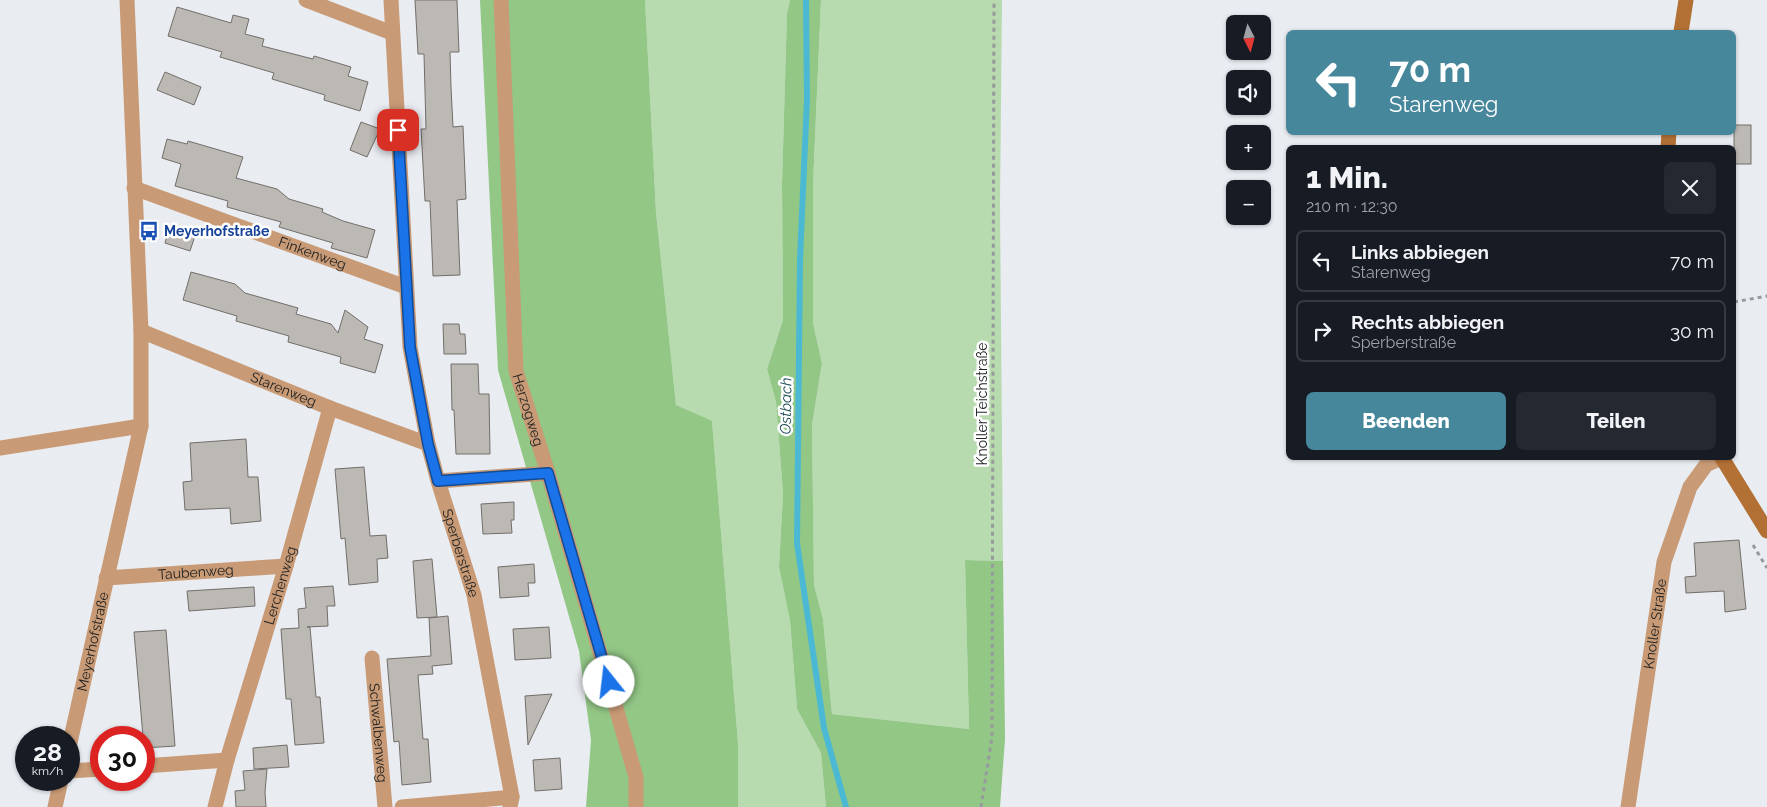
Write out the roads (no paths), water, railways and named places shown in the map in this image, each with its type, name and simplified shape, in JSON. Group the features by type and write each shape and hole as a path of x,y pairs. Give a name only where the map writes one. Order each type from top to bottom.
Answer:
{"street":[{"name":"Meyerhofstraße","path":"74,726 141,426 141,331 127,0"},
{"path":"306,0 392,33"},
{"name":"Sperberstraße","path":"391,0 410,347 428,444 474,595 511,802"},
{"name":"Herzogweg","path":"501,0 516,371 548,473 636,778 636,807"},
{"path":"1682,30 1686,0"},
{"name":"Finkenweg","path":"134,188 406,287"},
{"name":"Starenweg","path":"141,331 330,408 428,444"},
{"name":"Lerchenweg","path":"215,807 226,760 286,566 330,408"},
{"path":"0,448 141,426"},
{"name":"Knoller Straße","path":"1628,807 1664,562 1690,487 1706,465 1717,460"},
{"path":"1722,460 1767,532"},
{"path":"438,481 548,473"},
{"name":"Taubenweg","path":"106,578 286,566"},
{"name":"Schwalbenweg","path":"372,658 385,807"},
{"path":"155,765 226,760"},
{"path":"55,807 59,791"},
{"path":"402,807 511,802"}],"waterway":[{"name":"Ostbach","path":"806,0 807,99 800,260 797,543 824,728 846,807"}],"place":[{"name":"Meyerhofstraße","path":"149,231"}]}
